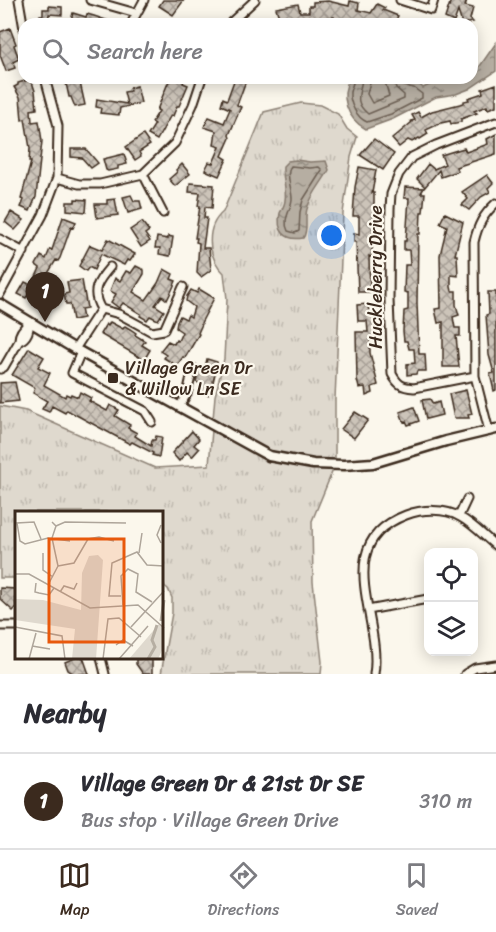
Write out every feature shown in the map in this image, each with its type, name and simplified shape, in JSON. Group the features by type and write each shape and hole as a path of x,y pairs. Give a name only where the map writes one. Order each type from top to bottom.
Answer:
{"street":[{"path":"19,0 22,18"},
{"path":"90,0 136,12"},
{"path":"134,18 144,0"},
{"path":"235,18 255,0"},
{"path":"400,0 418,2 431,10 435,0"},
{"path":"0,294 43,215 57,178 58,126 47,84"},
{"path":"57,178 79,184 100,184 143,174 175,143 200,84"},
{"name":"Huckleberry Drive","path":"475,376 404,388 397,384 392,374 389,300 391,194 399,174 412,158 436,145 496,122"},
{"path":"143,174 163,213"},
{"path":"0,304 269,456 313,464 373,463 446,441 493,430 475,376 474,242 478,223 496,204"},
{"path":"0,239 24,252"},
{"path":"111,267 99,281 96,301 102,309 119,314 152,332 164,330 183,287"},
{"path":"102,309 78,350 72,373 145,411 152,422"},
{"path":"0,369 4,367 19,341 24,339 29,331 30,322"},
{"path":"179,407 187,394 193,368"},
{"path":"459,516 467,499"},
{"path":"374,674 374,650 364,594 364,560 376,535 386,525 418,511 434,510 459,516 496,546"},
{"path":"368,610 424,600"},
{"path":"101,659 105,674"},
{"path":"465,674 475,668 496,665"}],"green space":[{"path":"301,103 320,105 338,114 347,129 357,137 351,157 343,213 335,399 335,465 312,521 313,582 322,662 321,674 161,674 172,613 172,598 164,586 164,511 15,511 15,578 0,578 0,406 26,411 155,468 209,465 215,396 224,359 227,299 224,273 211,251 211,234 217,218 223,212 264,112"}],"water":[{"path":"496,43 496,71 478,83 478,69"},
{"path":"347,84 419,84 423,88 433,84 476,84 456,94 436,97 393,119 366,129 354,119 345,99"},
{"path":"288,161 326,161 329,170 309,204 306,213 305,235 297,239 283,233 279,225 285,196 283,166"}],"building":[{"path":"163,0 184,0 173,15 159,6"},
{"path":"451,0 467,0 465,6 473,8 470,18 460,18 458,11 455,18 445,18"},
{"path":"328,1 349,6 350,1 359,3 358,10 371,13 377,4 385,8 383,10 398,16 397,18 277,18 279,17 276,8 298,4 300,12 309,12 309,6 313,6 313,2"},
{"path":"49,6 62,7 62,15 49,14 49,18 40,18 40,15 43,15 43,9 49,9"},
{"path":"73,13 100,18 72,18"},
{"path":"10,28 18,56 18,60 13,62 15,68 6,71 0,55 0,32"},
{"path":"33,84 37,109 31,110 32,122 39,121 42,141 36,197 30,211 21,207 31,162 29,162 30,148 25,119 22,120 20,97 14,87"},
{"path":"66,84 80,84 85,105 75,107 69,97"},
{"path":"168,84 188,85 179,106 173,116 171,115 157,140 148,135 155,124 152,122 159,111 157,110"},
{"path":"233,84 245,84 237,105 241,107 222,156 227,159 219,176 205,170 209,162 213,163 220,147 214,145 216,131 204,127 209,117 224,123 230,109 221,105 223,98 227,100"},
{"path":"496,84 496,106 488,109 487,106 474,111 477,113 461,119 461,122 441,123 426,130 428,134 420,139 412,142 408,140 399,147 392,139 415,120 412,115 418,112 421,117 432,111 464,103 469,100 468,98 483,93 482,89"},
{"path":"137,86 141,103 120,108 119,115 100,113 101,108 96,107 97,99 127,104 124,92"},
{"path":"496,134 496,154 456,167 458,171 441,177 439,170 425,187 417,179 428,164 434,169 445,164 441,155 464,148 466,152 488,144 487,139"},
{"path":"143,135 150,145 139,152 141,156 135,160 126,147"},
{"path":"374,139 394,154 383,170 360,155"},
{"path":"71,149 86,149 98,163 91,168 82,158 71,157"},
{"path":"124,154 127,164 118,166 118,169 106,170 103,159"},
{"path":"182,164 190,174 175,186 169,179"},
{"path":"359,167 376,170 372,193 374,193 374,219 377,219 377,227 373,228 372,257 369,256 370,292 358,292 354,233 359,234 359,216 353,216"},
{"path":"487,175 493,183 488,188 490,192 481,197 469,210 462,205 468,199 462,192"},
{"path":"190,183 214,185 212,208 205,207 204,218 207,218 203,248 209,248 211,270 201,277 197,273 199,243 195,238 200,193 189,192"},
{"path":"405,187 424,188 421,193 425,193 420,234 418,234 417,303 419,354 425,354 426,371 417,371 416,374 407,375 407,364 415,363 414,349 409,349 407,341 404,341 403,331 404,311 408,310 408,293 404,292 405,265 410,265 409,250 404,250 409,198 404,198"},
{"path":"131,195 134,201 140,201 142,209 128,213 123,197"},
{"path":"75,199 87,200 86,212 67,210 67,202 75,202"},
{"path":"115,199 118,215 97,218 95,204 107,204 107,200"},
{"path":"11,212 24,220 15,230 5,222"},
{"path":"445,213 463,222 455,255 457,255 458,276 451,275 451,287 452,291 456,291 459,315 453,317 455,328 460,328 460,336 456,336 459,367 443,367 443,322 438,323 435,309 441,308 440,255 447,226 440,223"},
{"path":"63,217 76,222 73,228 71,227 60,258 56,260 41,285 44,286 36,301 18,294 25,282 31,285 34,281 40,268 36,265 41,256 46,259 50,249 52,250"},
{"path":"142,222 149,231 145,234 150,241 141,247 130,230"},
{"path":"168,236 173,237 170,256 159,254 160,248 155,248 157,237 168,239"},
{"path":"108,239 135,254 130,261 127,260 124,265 101,254 94,270 89,267 86,271 79,266 90,245 102,250"},
{"path":"136,266 144,270 144,274 133,292 146,300 158,283 164,269 173,274 171,279 176,281 167,300 162,296 155,305 164,311 158,320 150,316 147,320 123,303 119,308 111,302 116,294 110,291 115,278 120,281 126,271 131,273"},
{"path":"82,280 87,308 81,309 83,318 73,320 70,304 66,304 64,294 69,293 67,282"},
{"path":"199,289 214,298 201,323 199,334 185,358 183,357 177,366 164,358 166,355 160,351 168,341 174,344 176,340 178,341 182,332 176,328 177,322 180,316 186,319 188,315 191,317 194,307 186,301 187,296 191,290 197,293"},
{"path":"488,292 496,292 496,390 494,391 490,374 494,373 489,355 486,315 489,314"},
{"path":"368,304 369,313 376,312 376,339 370,340 370,353 378,385 372,387 373,393 366,396 365,387 359,388 357,380 356,332 368,332 367,321 358,321 357,305"},
{"path":"110,322 123,329 125,326 145,341 142,345 150,350 144,360 100,334"},
{"path":"29,348 44,357 38,367 50,373 44,385 65,397 66,394 70,396 71,394 78,397 80,392 91,398 89,401 107,411 110,405 119,410 115,416 130,425 128,428 137,433 135,436 151,446 156,436 162,437 159,457 67,410 65,413 52,406 49,412 42,409 47,401 33,393 35,388 12,375"},
{"path":"207,359 217,362 208,395 199,392 202,384 196,382 199,367 205,368"},
{"path":"15,382 19,401 0,403 0,383"},
{"path":"466,390 472,414 468,415 469,418 454,418 449,394"},
{"path":"430,399 433,404 439,402 442,415 426,419 422,400"},
{"path":"414,407 419,421 408,425 406,421 404,422 400,412"},
{"path":"355,412 368,420 354,438 341,429"},
{"path":"192,431 199,439 194,445 199,449 192,457 187,452 179,461 172,453"},
{"path":"0,588 15,589 15,609 13,611 0,599"},
{"path":"72,659 84,659 89,674 74,674 68,670 65,662"},
{"path":"136,659 152,659 152,674 143,674 136,664"}],"place":[{"name":"Village Green Dr & 21st Dr SE","path":"45,322"},
{"name":"Village Green Dr & Willow Ln SE","path":"113,378"}]}
